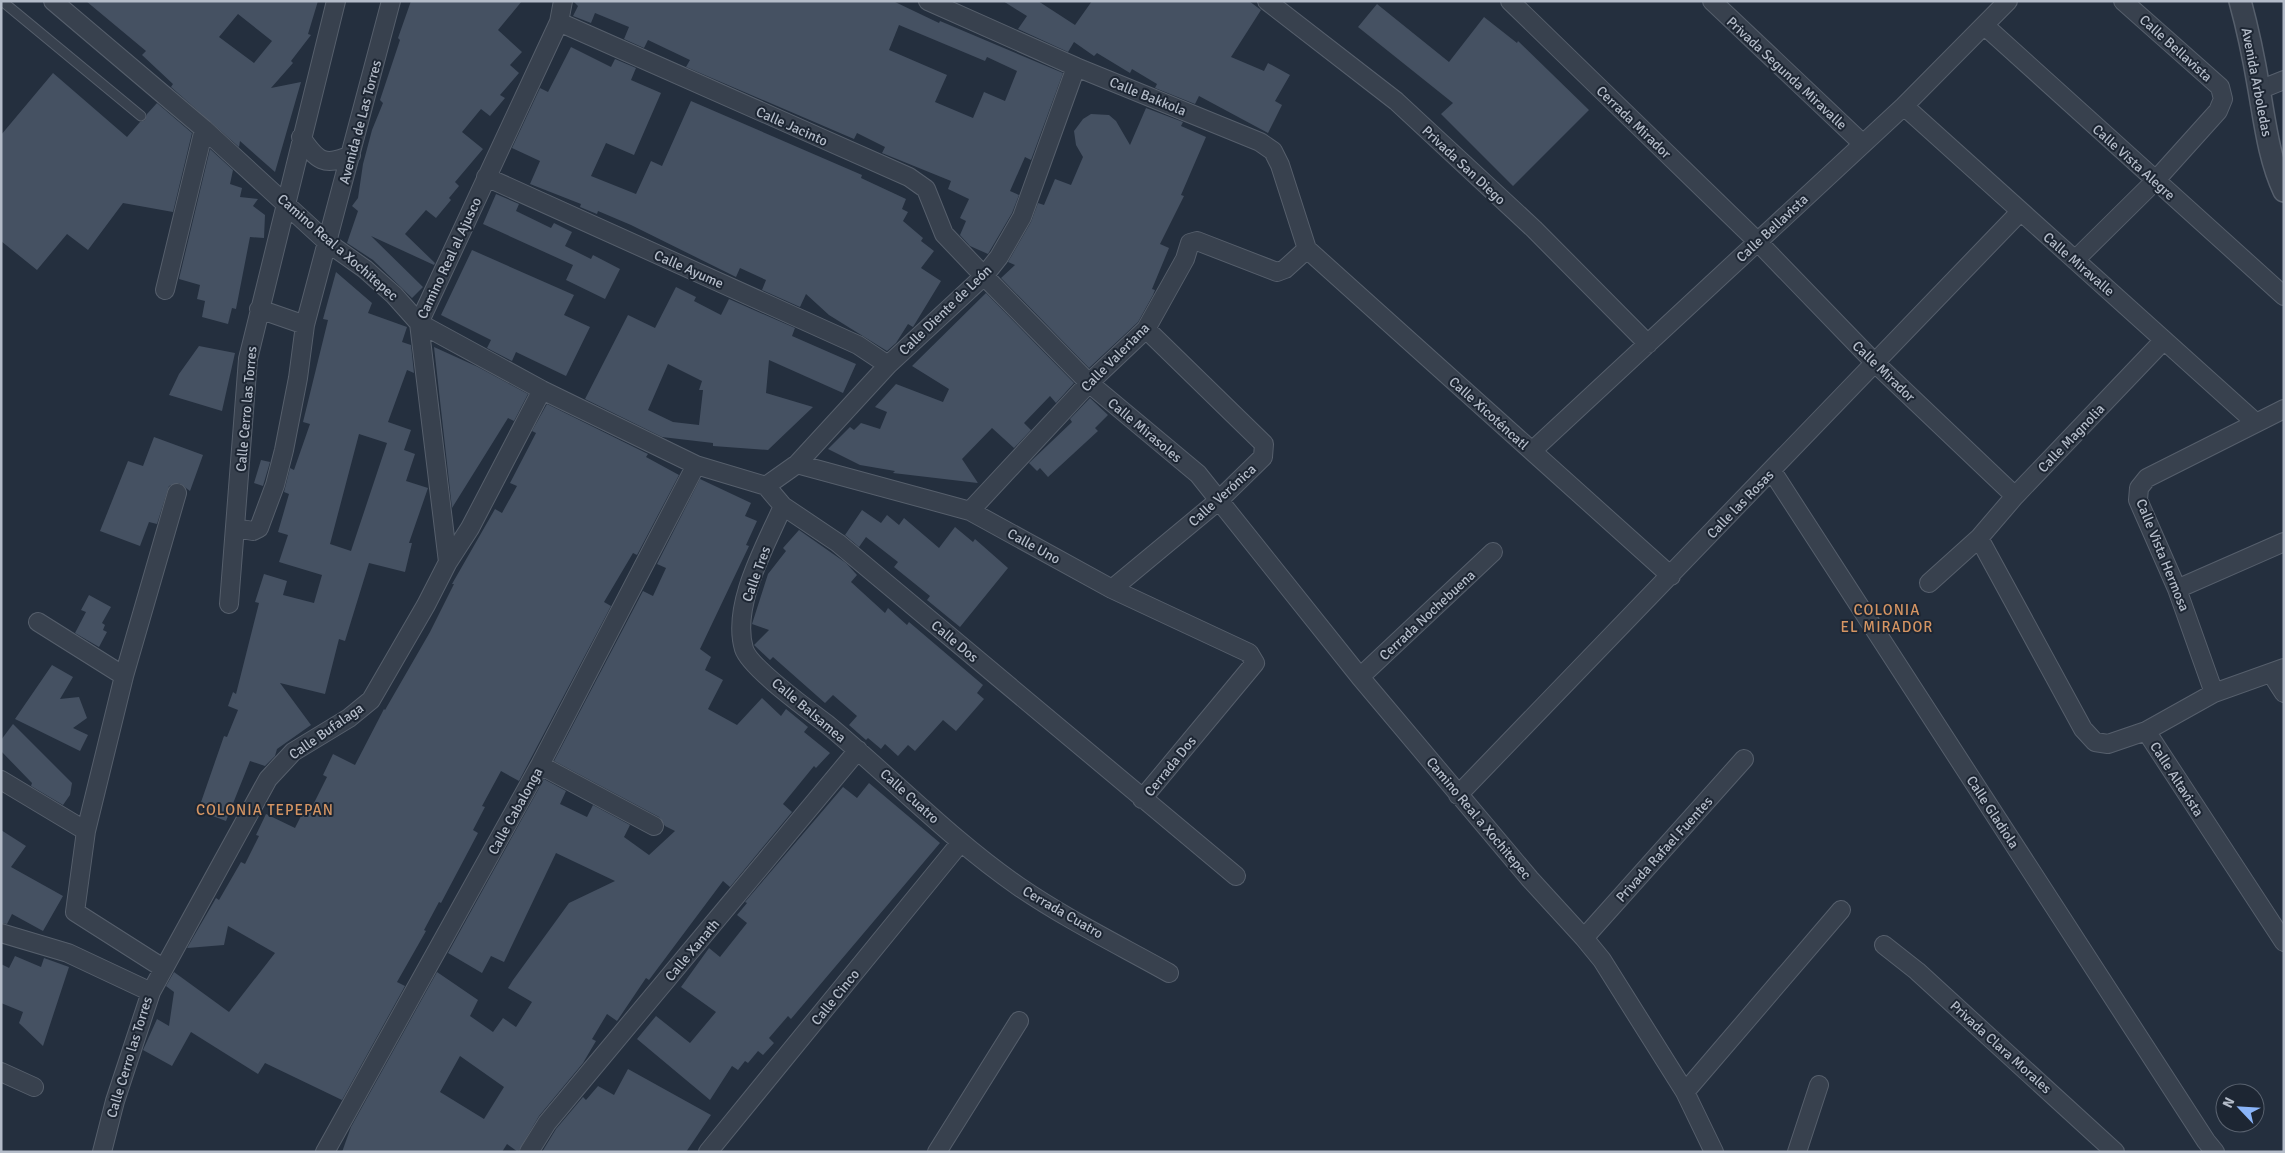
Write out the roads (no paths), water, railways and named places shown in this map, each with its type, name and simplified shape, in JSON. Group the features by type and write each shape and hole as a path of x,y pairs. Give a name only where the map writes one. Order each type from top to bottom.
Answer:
{"street":[{"name":"Camino Real a Xochitepec","path":"53,1 287,203 328,243 365,269 387,288 419,323 542,390 696,465 766,486"},
{"path":"287,203 301,137 336,1"},
{"name":"Avenida de Las Torres","path":"328,243 391,1"},
{"name":"Camino Real al Ajusco","path":"448,562 419,323 558,22 563,1"},
{"name":"Calle Bakkola","path":"928,1 1076,67 1260,142 1273,151 1280,165 1307,249"},
{"name":"Privada San Diego","path":"1267,1 1396,101 1534,229 1648,344"},
{"name":"Cerrada Mirador","path":"1510,1 1758,242"},
{"name":"Calle Bellavista","path":"1532,452 1904,106 2008,1"},
{"name":"Calle Bellavista","path":"2123,1 2220,87 2223,99 2218,110 2155,181"},
{"name":"Avenida Arboledas","path":"2240,1 2259,90 2264,126 2276,174 2284,191"},
{"name":"Privada Segunda Miravalle","path":"1715,2 1863,144"},
{"name":"Calle Jacinto","path":"558,22 909,177 926,188 944,234 984,276"},
{"name":"Calle Vista Alegre","path":"1984,26 2284,296"},
{"name":"Calle Diente de León","path":"766,486 797,464 888,366 984,276 999,257 1022,216 1076,67"},
{"path":"2259,90 2284,80"},
{"name":"Calle Miravalle","path":"1904,106 2255,422"},
{"path":"165,290 204,130"},
{"path":"301,137 312,153 322,160 335,162 351,155"},
{"name":"Calle Ayume","path":"486,177 858,345 888,366"},
{"path":"2076,260 2155,181"},
{"name":"Calle Cerro las Torres","path":"229,604 248,359 287,203"},
{"name":"Calle las Rosas","path":"1458,795 2020,212"},
{"name":"Calle Valeriana","path":"970,511 1089,383 1146,329 1185,259 1190,243 1197,241 1277,272 1285,269 1307,249"},
{"name":"Calle Mirador","path":"1758,242 1874,362 2015,496"},
{"path":"235,528 253,531 259,528 275,485 298,378 305,325 328,243"},
{"name":"Calle Xicoténcatl","path":"1307,249 1671,576"},
{"name":"Calle Mirasoles","path":"984,276 1089,383 1198,474 1218,502"},
{"path":"259,309 305,325"},
{"name":"Calle Verónica","path":"1112,589 1218,502 1263,457 1264,444 1146,329"},
{"name":"Calle Magnolia","path":"1929,584 1979,538 2015,496 2164,340"},
{"name":"Calle Bufalaga","path":"151,992 268,779 293,752 349,718 370,700 426,605 448,562 470,528 542,390"},
{"name":"Calle Vista Hermosa","path":"2214,693 2177,588 2138,500 2138,488 2146,478 2284,409"},
{"name":"Calle Uno","path":"797,464 970,511 1112,589 1249,652 1255,663"},
{"name":"Calle Cabalonga","path":"325,1152 540,765 696,465"},
{"name":"Calle Gladiola","path":"1772,471 2206,1141 2215,1152"},
{"name":"Calle Dos","path":"766,486 784,506 838,543 1142,799"},
{"path":"163,968 75,912 86,830 124,676 177,493"},
{"name":"Camino Real a Xochitepec","path":"1218,502 1458,795 1602,960 1685,1092 1714,1152"},
{"name":"Calle Tres","path":"760,669 745,651 741,630 744,607 751,582 784,506"},
{"name":"Calle Altavista","path":"1979,538 2083,729 2095,742 2108,744 2146,731 2284,942"},
{"path":"2177,588 2284,542"},
{"name":"Cerrada Nochebuena","path":"1360,677 1493,552"},
{"path":"38,622 124,676"},
{"name":"Cerrada Dos","path":"1236,876 1142,799 1255,663"},
{"name":"Calle Balsamea","path":"760,669 858,750"},
{"path":"2146,731 2214,693 2278,671 2284,693"},
{"name":"Calle Cuatro","path":"858,750 961,842"},
{"name":"Calle Xanath","path":"529,1152 547,1123 858,750"},
{"name":"Privada Rafael Fuentes","path":"1584,938 1744,759"},
{"path":"540,765 654,826"},
{"path":"1,780 86,830"},
{"name":"Cerrada Cuatro","path":"961,842 1019,886 1170,973"},
{"name":"Calle Cinco","path":"708,1152 961,842"},
{"path":"1685,1092 1841,910"},
{"name":"Calle Cerro las Torres","path":"1,933 68,954 151,992 115,1101 102,1152"},
{"name":"Privada Clara Morales","path":"1884,945 1916,971 2116,1152"},
{"path":"937,1152 1019,1021"},
{"path":"1,1072 34,1087"},
{"path":"1797,1152 1818,1085"}],"lane":[{"path":"2,1 141,116"}],"district":[{"name":"COLONIA EL MIRADOR","path":"1887,618"},
{"name":"COLONIA TEPEPAN","path":"265,810"}]}
